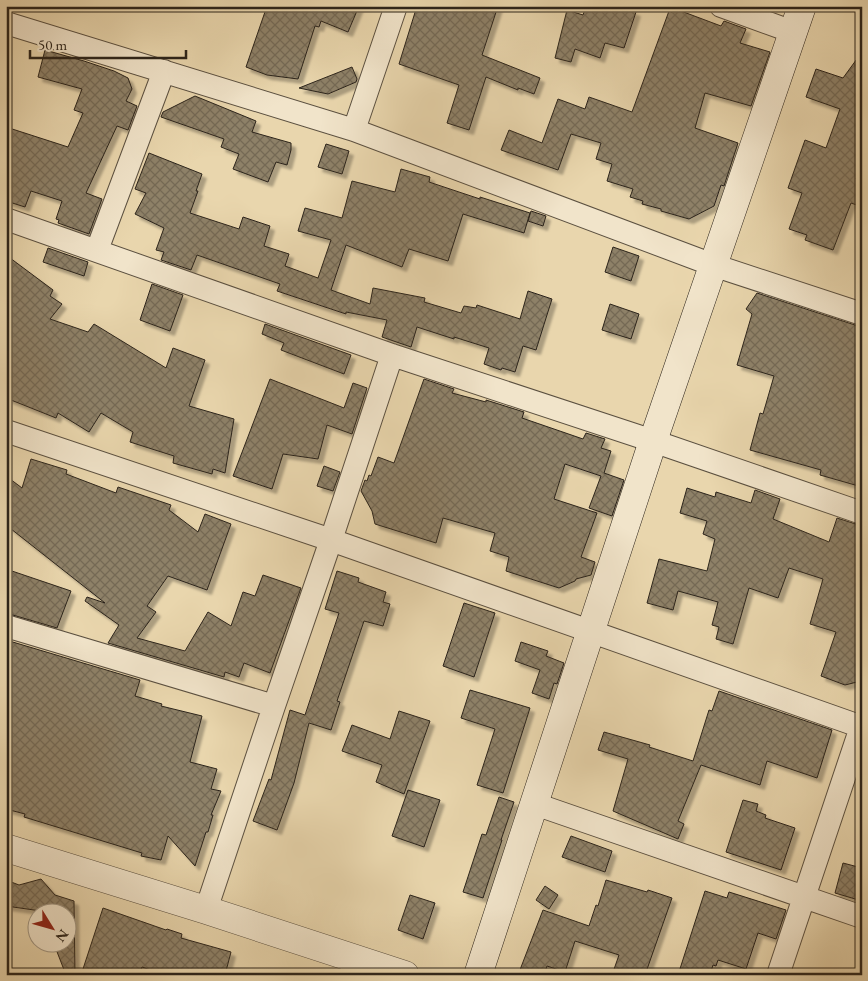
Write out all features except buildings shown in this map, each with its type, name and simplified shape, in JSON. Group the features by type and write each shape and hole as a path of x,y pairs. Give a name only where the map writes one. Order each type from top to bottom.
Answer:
{"main road":[{"path":"478,975 653,441 802,6"},
{"path":"6,848 406,975"}],"street":[{"path":"354,130 396,6"},
{"path":"721,6 793,32"},
{"path":"6,23 354,130 713,265 862,314"},
{"path":"97,250 164,72"},
{"path":"6,218 392,354 862,513"},
{"path":"206,910 332,540 392,354"},
{"path":"6,431 332,540 861,726 778,975"},
{"path":"6,626 274,706"},
{"path":"534,804 862,917"}]}
